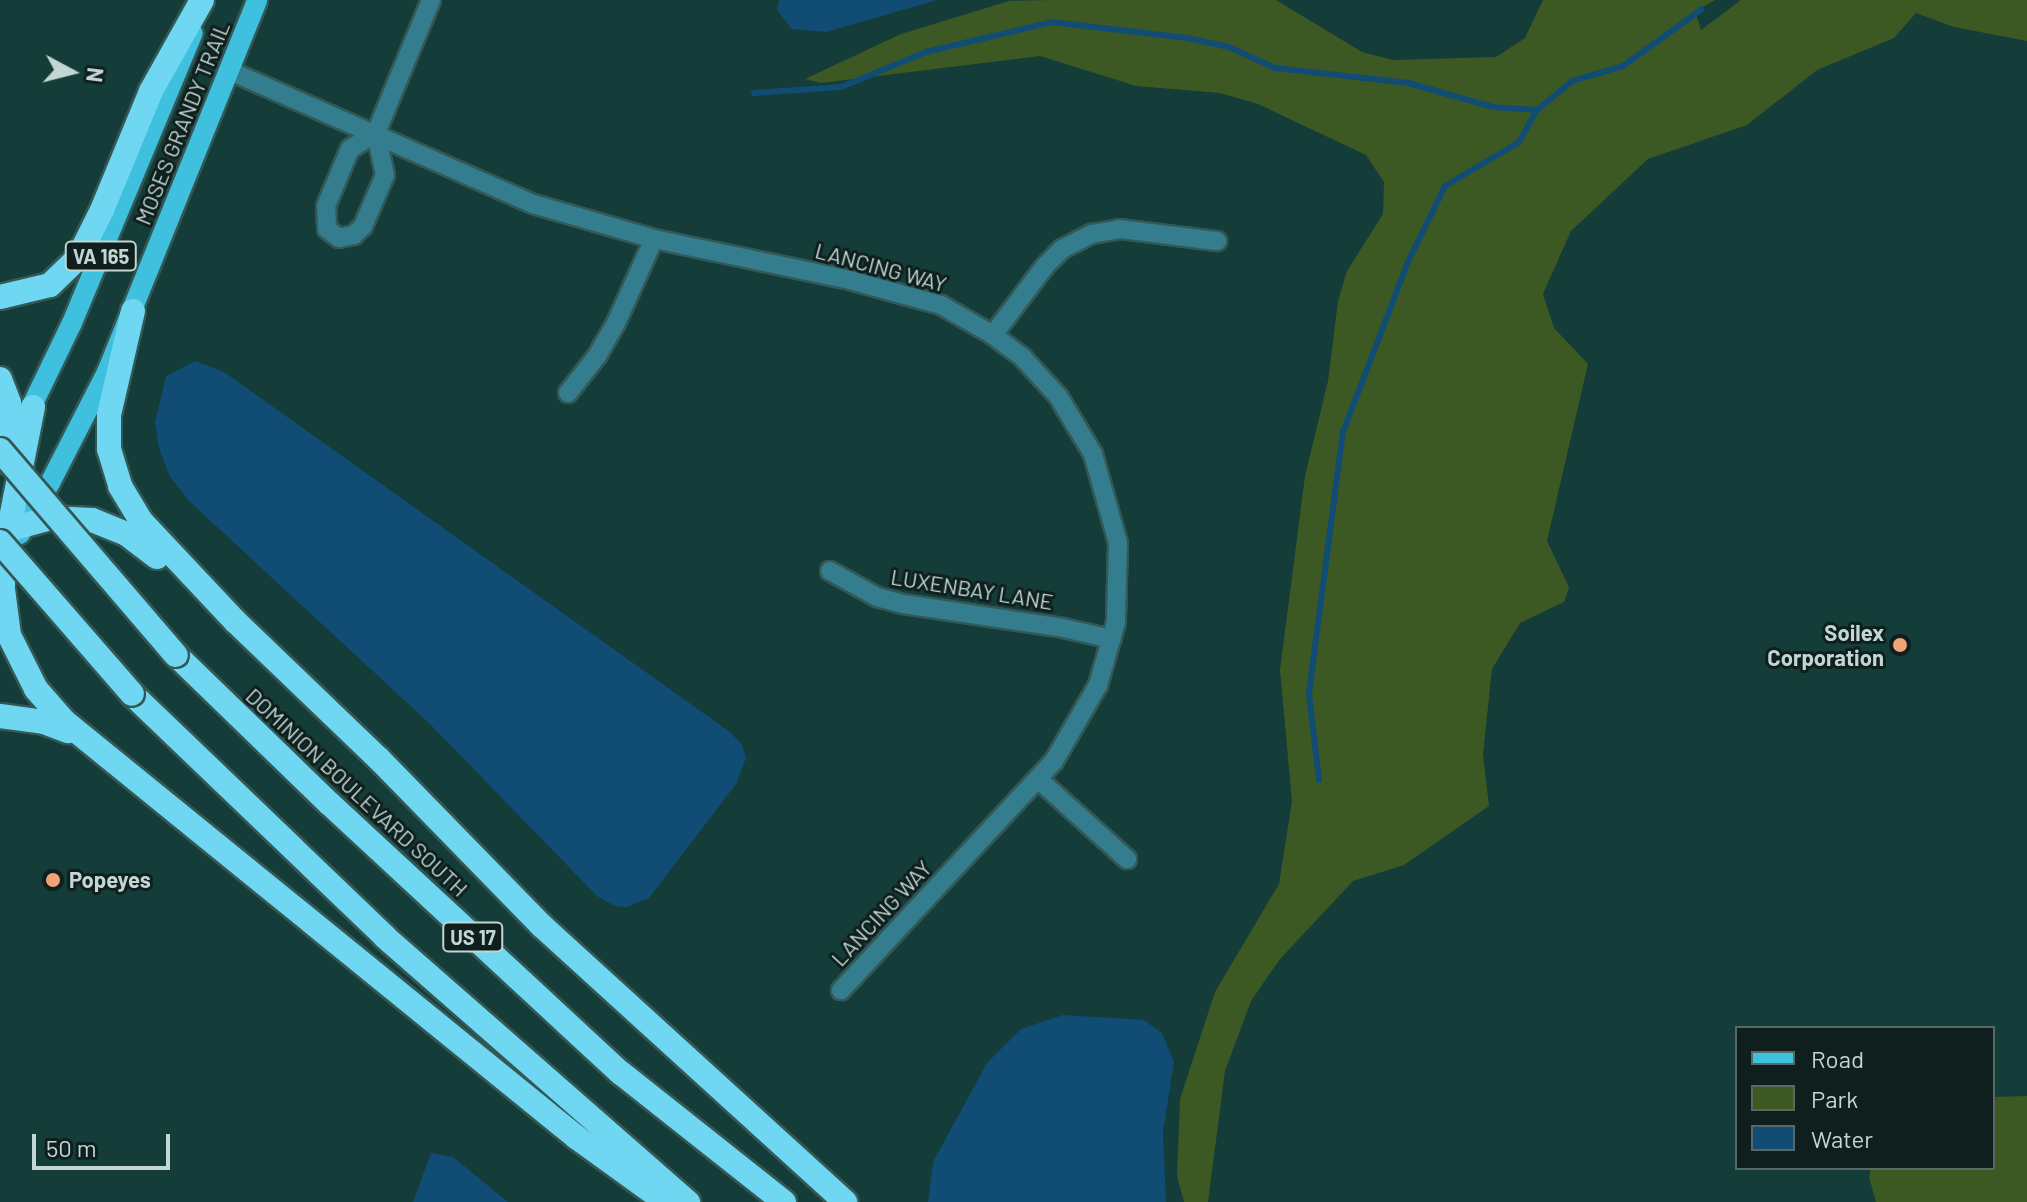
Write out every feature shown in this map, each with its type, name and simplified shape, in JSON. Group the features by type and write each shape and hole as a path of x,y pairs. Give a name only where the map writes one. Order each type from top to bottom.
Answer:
{"highway":[{"path":"0,297 50,285 78,258 97,221 151,91 205,0"},
{"path":"133,311 109,415 109,449 113,470 127,501 141,521 236,622 379,759 542,926 845,1202"},
{"path":"0,379 9,403 4,452 9,635 24,670 52,708 576,1137 666,1202"},
{"path":"4,499 33,407"},
{"name":"DOMINION BOULEVARD SOUTH","path":"4,452 176,655 341,815 621,1073 784,1202"},
{"path":"4,499 48,486"},
{"path":"6,541 78,518 111,525 138,541 236,622"},
{"name":"US 17","path":"6,541 132,694 385,937 688,1202"},
{"path":"0,716 44,722 99,747"}],"main road":[{"name":"MOSES GRANDY TRAIL","path":"4,452 33,407 72,323 205,0"},
{"name":"MOSES GRANDY TRAIL","path":"6,541 48,486 133,311 257,0"}],"street":[{"path":"376,133 350,149 326,206 327,229 339,238 354,235 363,226 385,175 376,133 431,0"},
{"name":"LANCING WAY","path":"230,71 533,204 654,239 913,295 941,305 993,335 1023,358 1058,396 1093,454 1118,543 1120,581 1112,639 1086,710 1054,761 841,990"},
{"path":"993,335 1045,266 1062,249 1092,234 1120,229 1217,241"},
{"path":"568,393 597,356 616,323 654,239"},
{"name":"LUXENBAY LANE","path":"830,571 890,601 1063,628 1112,639"},
{"path":"1038,779 1127,859"}],"green space":[{"path":"1276,0 1362,52 1393,60 1496,57 1525,38 1543,0 1715,0 1695,11 1701,30 1741,0 2027,0 2027,41 1954,27 1916,13 1894,38 1817,70 1747,125 1648,159 1571,231 1543,294 1554,328 1588,364 1547,541 1569,587 1564,602 1520,623 1492,669 1483,754 1489,806 1404,865 1353,881 1280,959 1251,1001 1225,1071 1208,1202 1184,1202 1177,1176 1180,1099 1215,992 1279,884 1292,801 1280,670 1305,476 1328,381 1338,301 1347,271 1383,214 1384,182 1366,155 1258,104 1220,93 1136,86 1040,56 821,83 805,79 901,34 1009,1"},
{"path":"2027,1096 2027,1202 1876,1202 1869,1177 1871,1170 1995,1170 1995,1097"}],"water":[{"path":"779,0 937,0 826,32 792,29 777,10"},
{"path":"195,361 224,372 730,732 742,744 746,758 736,784 649,898 627,907 615,906 597,896 430,724 189,501 170,477 159,448 155,422 166,376"},
{"path":"1063,1015 1144,1020 1162,1033 1174,1062 1163,1132 1166,1202 928,1202 933,1162 987,1063 1021,1029"},
{"path":"431,1153 453,1157 508,1202 413,1202"}],"waterway":[{"path":"754,93 841,87 926,52 1052,22 1187,38 1229,47 1275,68 1408,83 1493,107 1537,110 1572,81 1623,66 1702,9"},
{"path":"1319,780 1309,693 1343,432 1407,264 1445,186 1519,142 1537,110"}],"place":[{"name":"Soilex Corporation","path":"1900,645"},
{"name":"Popeyes","path":"53,880"}]}
